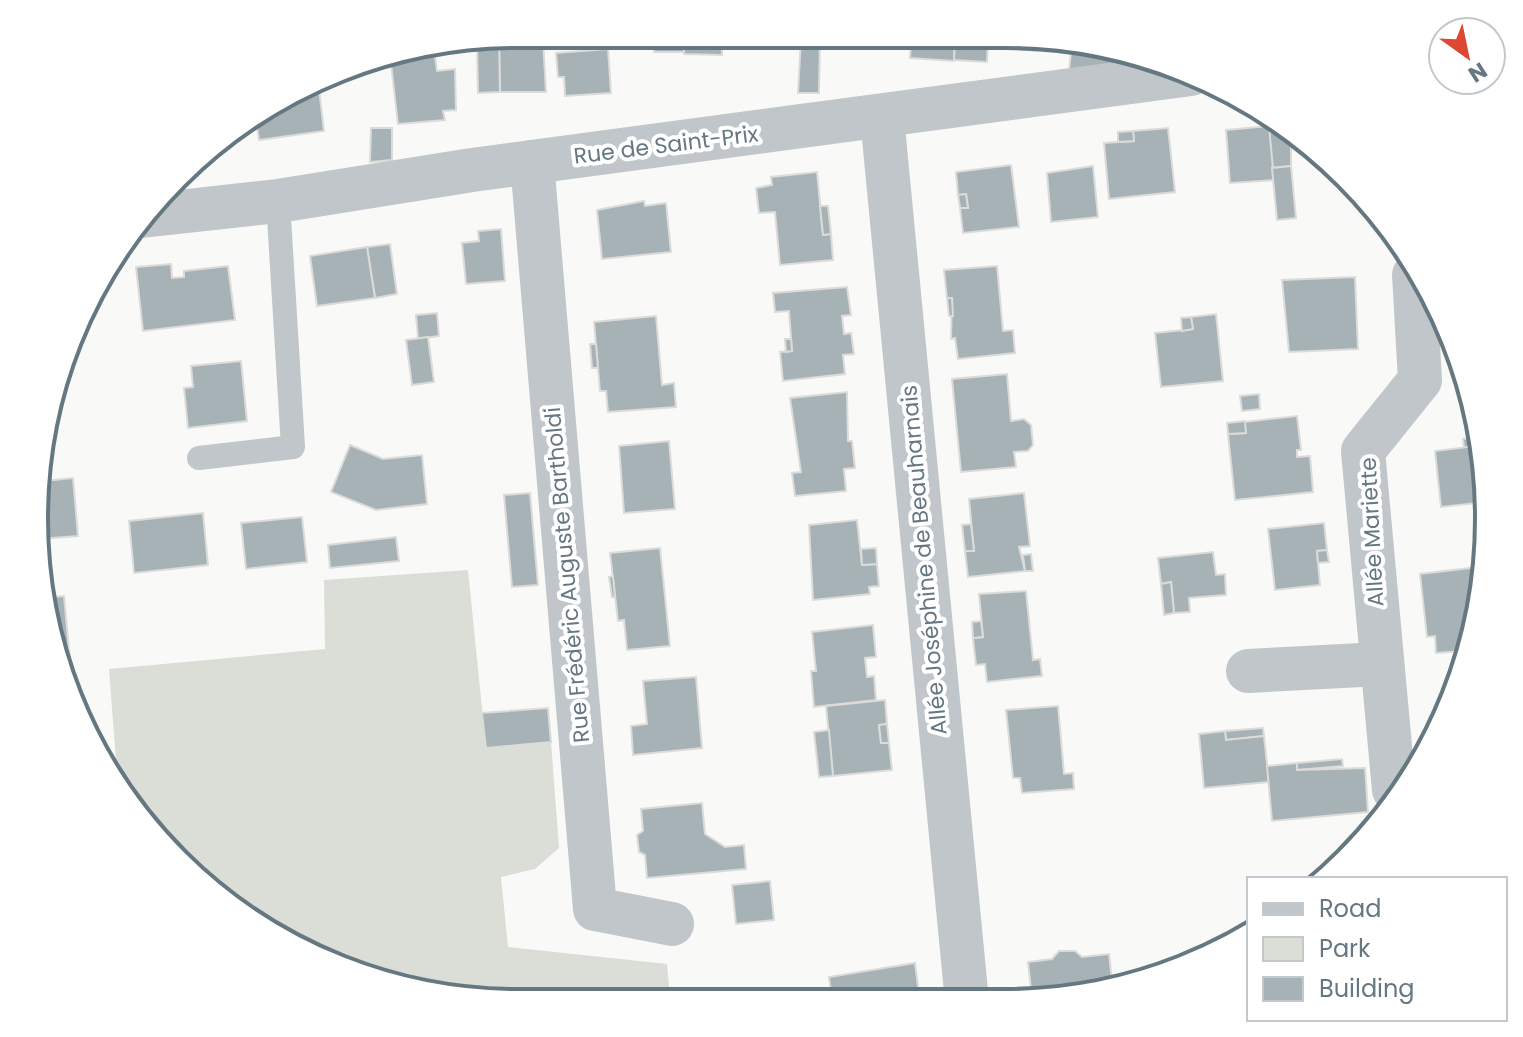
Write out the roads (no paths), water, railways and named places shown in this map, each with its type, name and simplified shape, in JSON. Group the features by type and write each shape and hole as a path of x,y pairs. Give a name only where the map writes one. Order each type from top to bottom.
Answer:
{"street":[{"name":"Rue de Saint-Prix","path":"160,214 278,201 532,162 1167,77"},
{"name":"Allée Joséphine de Beauharnais","path":"882,117 966,989"},
{"name":"Rue Frédéric Auguste Bartholdi","path":"532,162 595,909 672,924"},
{"name":"Allée Mariette","path":"1393,784 1363,451 1420,380 1415,288"},
{"path":"1248,671 1381,664"}],"lane":[{"path":"199,458 293,447 278,201"}]}
